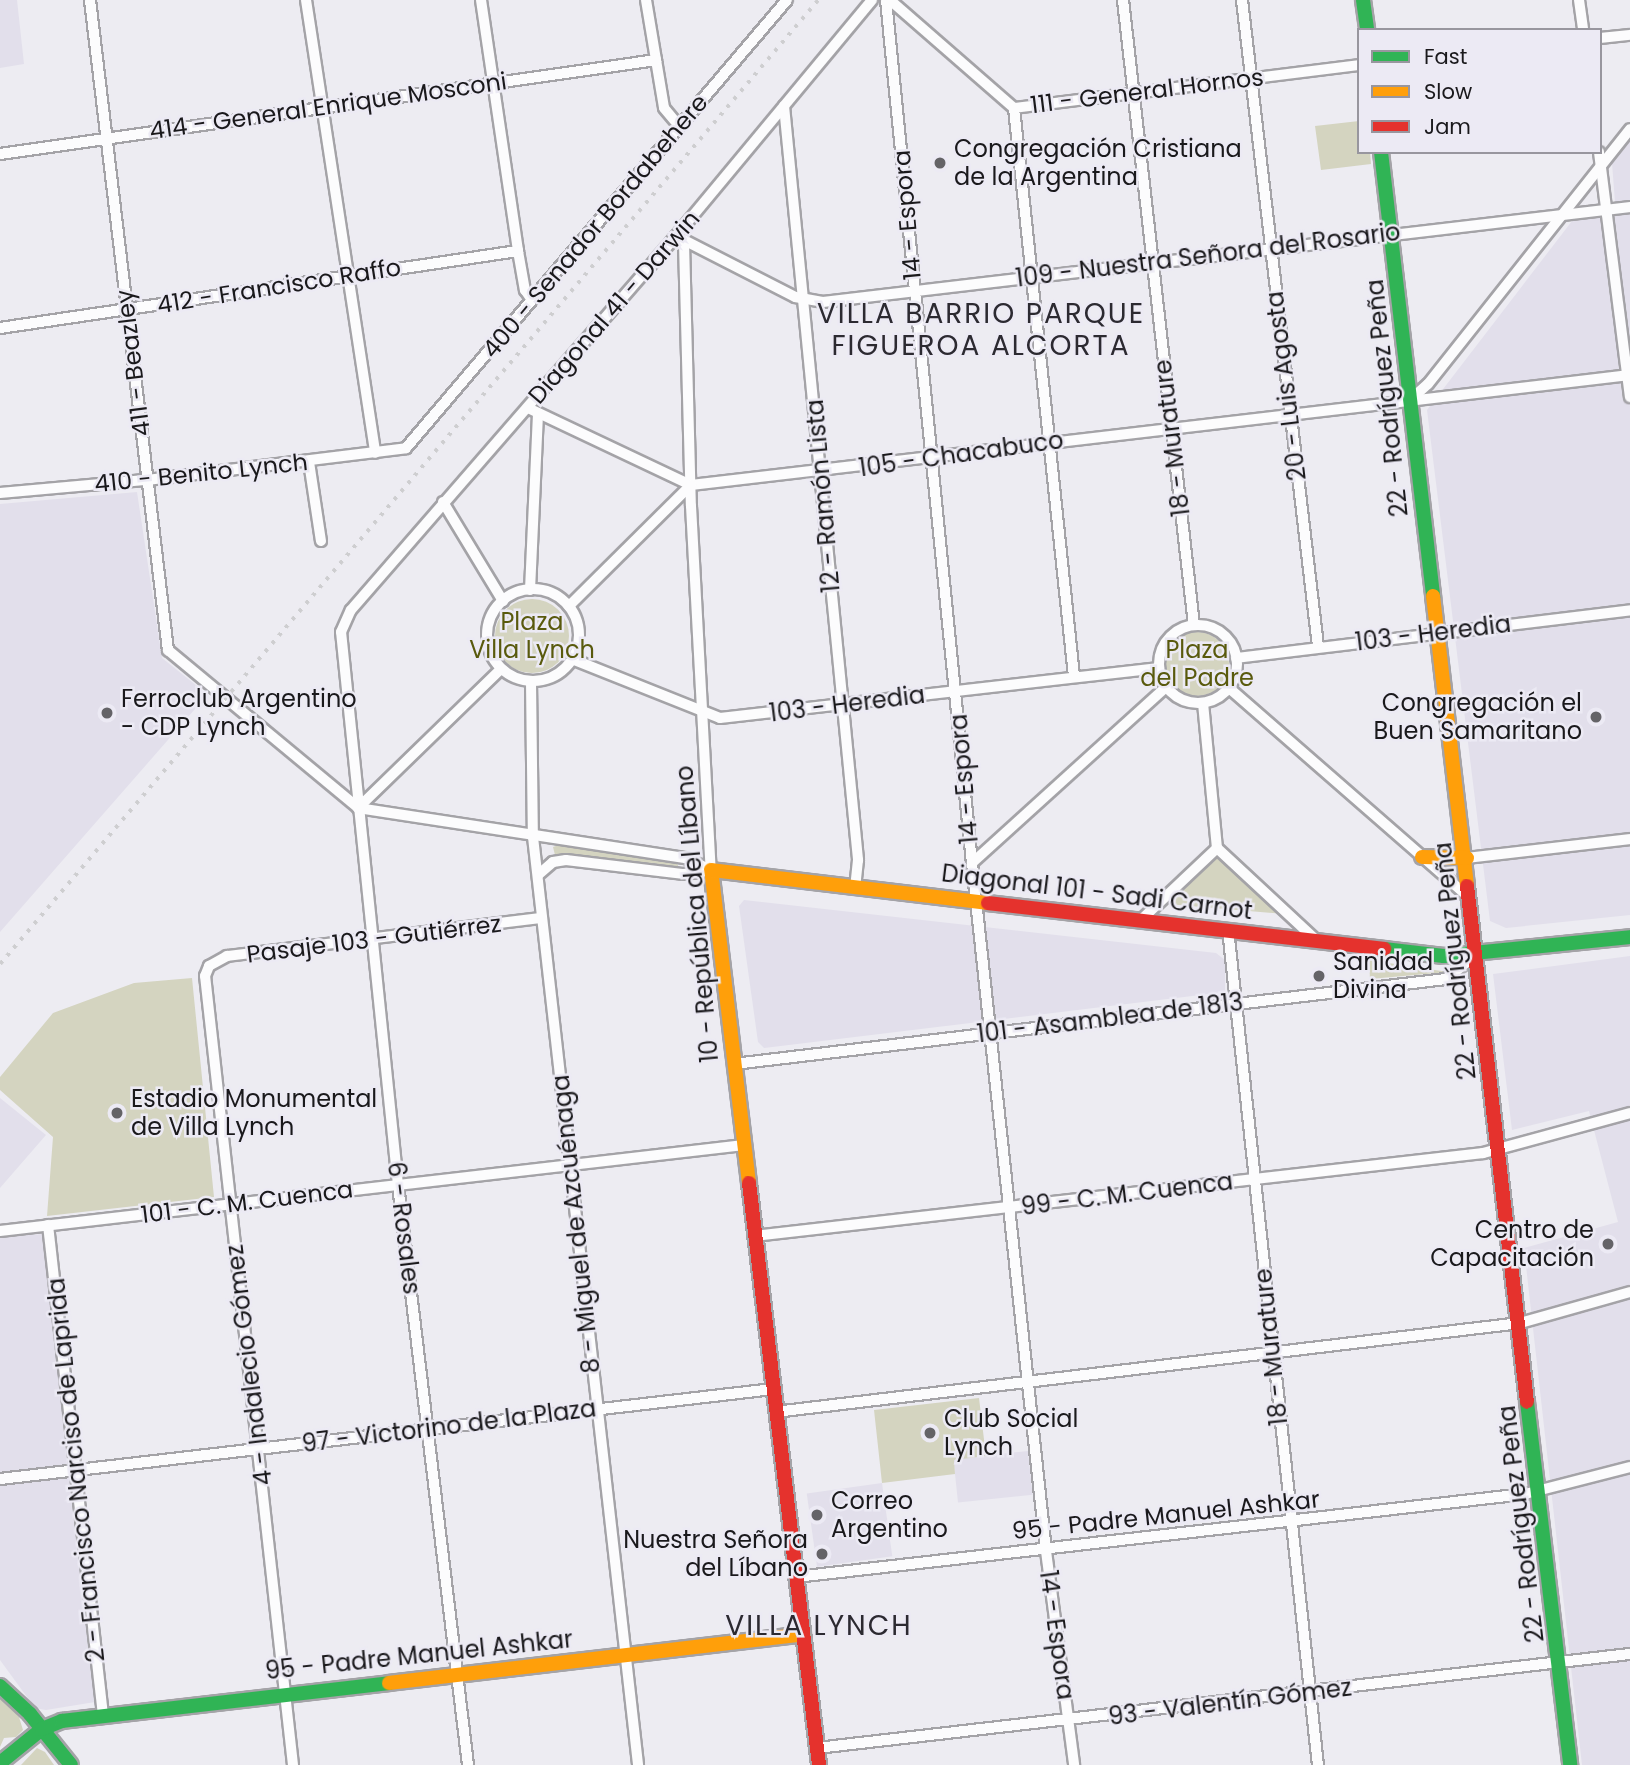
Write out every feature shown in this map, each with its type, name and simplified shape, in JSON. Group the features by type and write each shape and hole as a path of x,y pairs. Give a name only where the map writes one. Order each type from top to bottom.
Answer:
{"street":[{"name":"411 - Beazley","path":"90,0 166,645 226,700 358,808"},
{"path":"306,0 375,453"},
{"path":"481,0 517,251 525,290 532,300"},
{"path":"646,0 664,107 679,126"},
{"name":"400 - Senador Bordabehere","path":"401,450 787,0"},
{"name":"Diagonal 41 - Darwin","path":"351,610 443,502 533,410 680,240 784,106 872,0"},
{"name":"111 - General Hornos","path":"888,0 1014,108 1357,65"},
{"name":"14 - Espora","path":"888,0 913,290 976,901 1046,1551 1074,1765"},
{"name":"18 - Murature","path":"1123,0 1194,625"},
{"name":"20 - Luis Agosta","path":"1242,0 1318,646"},
{"path":"1363,0 1367,28"},
{"path":"1579,0 1583,28"},
{"path":"1602,38 1630,35"},
{"name":"414 - General Enrique Mosconi","path":"0,154 493,81 656,60"},
{"name":"12 - Ramón Lista","path":"784,106 806,301 858,860 855,887"},
{"path":"1014,108 1074,676"},
{"path":"1409,401 1428,384 1630,129"},
{"name":"22 - Rodríguez Peña","path":"1381,154 1436,632 1467,858 1570,1765"},
{"path":"1599,154 1630,397"},
{"name":"109 - Nuestra Señora del Rosario","path":"806,301 1630,207"},
{"path":"680,240 806,301"},
{"name":"10 - República del Líbano","path":"680,240 711,870 819,1765"},
{"name":"412 - Francisco Raffo","path":"0,328 348,274 517,251"},
{"name":"105 - Chacabuco","path":"691,485 820,472 1050,442 1629,375"},
{"path":"530,590 533,410 691,485 569,606"},
{"name":"410 - Benito Lynch","path":"0,493 147,480 401,450"},
{"path":"309,461 321,541"},
{"path":"443,502 503,601"},
{"path":"530,590 556,596 569,606 579,628 572,659 557,675 531,681 501,669 491,654 487,634 493,614 503,601 530,590"},
{"name":"6 - Rosales","path":"351,610 339,642 398,1185 430,1429 468,1765"},
{"name":"103 - Heredia","path":"1236,658 1630,610"},
{"path":"1194,625 1217,630 1236,658 1228,688 1203,703 1183,700 1166,687 1159,668 1164,644 1182,628 1194,625"},
{"path":"572,659 702,715"},
{"name":"103 - Heredia","path":"702,715 720,718 1159,668"},
{"path":"358,808 501,669"},
{"name":"8 - Miguel de Azcuénaga","path":"531,681 533,837 595,1409 638,1765"},
{"path":"972,863 988,853 1166,687"},
{"path":"1228,688 1471,898"},
{"path":"1203,703 1217,848 1317,941"},
{"name":"Diagonal 101 - Sadi Carnot","path":"358,808 533,837 686,858 711,870"},
{"path":"1422,857 1467,858 1630,839"},
{"path":"1142,919 1217,848"},
{"name":"Diagonal 101 - Sadi Carnot","path":"538,875 553,862 566,860 684,874 711,870 1444,956 1476,955 1630,937"},
{"name":"Pasaje 103 - Gutiérrez","path":"209,966 228,956 373,942 542,918"},
{"name":"18 - Murature","path":"1228,929 1233,1003 1289,1524 1318,1765"},
{"name":"101 - Asamblea de 1813","path":"734,1064 1446,979 1476,955"},
{"name":"4 - Indalecio Gómez","path":"209,966 206,989 229,1205 260,1447 293,1765"},
{"name":"99 - C. M. Cuenca","path":"754,1236 1499,1150 1630,1113"},
{"name":"101 - C. M. Cuenca","path":"0,1231 744,1145"},
{"name":"2 - Francisco Narciso de Laprida","path":"48,1225 78,1470 103,1715"},
{"path":"775,1412 1520,1323 1630,1292"},
{"name":"97 - Victorino de la Plaza","path":"0,1479 773,1389"},
{"name":"95 - Padre Manuel Ashkar","path":"796,1577 1289,1524 1540,1491 1630,1466"},
{"name":"95 - Padre Manuel Ashkar","path":"42,1729 103,1715 286,1692 803,1634"},
{"name":"93 - Valentín Gómez","path":"817,1748 1630,1654"},
{"path":"0,1676 71,1765"},
{"path":"0,1686 20,1703"},
{"path":"0,1763 42,1729"}],"shaded area":[{"path":"0,0 17,0 24,64 0,68"},
{"path":"1630,140 1630,915 1506,928 1490,921 1427,410 1572,221 1616,215 1612,163"},
{"name":"Ferroclub Argentino - CDP Lynch","path":"137,492 162,658 202,690 202,701 0,932 0,504"},
{"path":"744,900 1216,953 1225,960 1225,992 764,1048 758,1042 739,906"},
{"path":"1630,956 1630,1765 1582,1765 1524,1248 1618,1222 1589,1111 1512,1130 1493,974"},
{"path":"0,1098 46,1135 0,1188"},
{"path":"44,1234 95,1702 46,1710 35,1708 0,1660 0,1237"},
{"path":"1028,1451 1033,1495 958,1503 953,1459"},
{"path":"882,1483 892,1556 817,1567 807,1494"}],"green space":[{"path":"1357,121 1357,154 1370,154 1371,164 1321,170 1315,126"},
{"name":"Plaza Villa Lynch","path":"525,599 539,599 553,605 563,615 569,636 563,657 553,667 539,673 525,673 511,667 501,657 495,643 495,629 501,615 511,605"},
{"name":"Plaza del Padre","path":"1197,632 1215,638 1223,646 1229,664 1223,682 1215,690 1197,696 1179,690 1171,682 1165,664 1171,646 1179,638"},
{"path":"559,845 676,860 679,868 555,855 553,847"},
{"path":"1219,855 1284,914 1167,904"},
{"path":"1369,960 1448,972 1370,979"},
{"name":"Estadio Monumental de Villa Lynch","path":"192,978 214,1197 47,1216 53,1137 0,1090 0,1077 53,1013 134,983"},
{"name":"Club Social Lynch","path":"979,1398 986,1456 954,1460 955,1474 882,1483 874,1410"},
{"path":"0,1695 19,1717 23,1730 16,1737 4,1738 0,1747"},
{"path":"37,1748 45,1752 54,1765 21,1765"}],"railway":[{"path":"0,964 818,0"}],"traffic: fast":[{"path":"1363,0 1367,28"},
{"path":"1381,154 1433,596"},
{"path":"1384,949 1444,956 1630,937"},
{"path":"1527,1402 1570,1765"},
{"path":"0,1763 42,1729 62,1721 389,1683"},
{"path":"0,1686 30,1714 71,1765"}],"traffic: slow":[{"path":"1433,596 1467,886"},
{"path":"1422,857 1467,858"},
{"path":"749,1183 711,870 988,903"},
{"path":"389,1683 803,1634"}],"traffic: jam":[{"path":"1467,886 1527,1402"},
{"path":"988,903 1384,949"},
{"path":"749,1183 819,1765"}],"place":[{"name":"Congregación Cristiana de la Argentina","path":"940,163"},
{"name":"Ferroclub Argentino - CDP Lynch","path":"107,713"},
{"name":"Congregación el Buen Samaritano","path":"1596,717"},
{"name":"Sanidad Divina","path":"1319,976"},
{"name":"Estadio Monumental de Villa Lynch","path":"117,1113"},
{"name":"Centro de Capacitación","path":"1608,1244"},
{"name":"Club Social Lynch","path":"930,1433"},
{"name":"Correo Argentino","path":"817,1515"},
{"name":"Nuestra Señora del Líbano","path":"822,1554"}],"district":[{"name":"VILLA BARRIO PARQUE FIGUEROA ALCORTA","path":"981,330"},
{"name":"VILLA LYNCH","path":"819,1626"}]}
